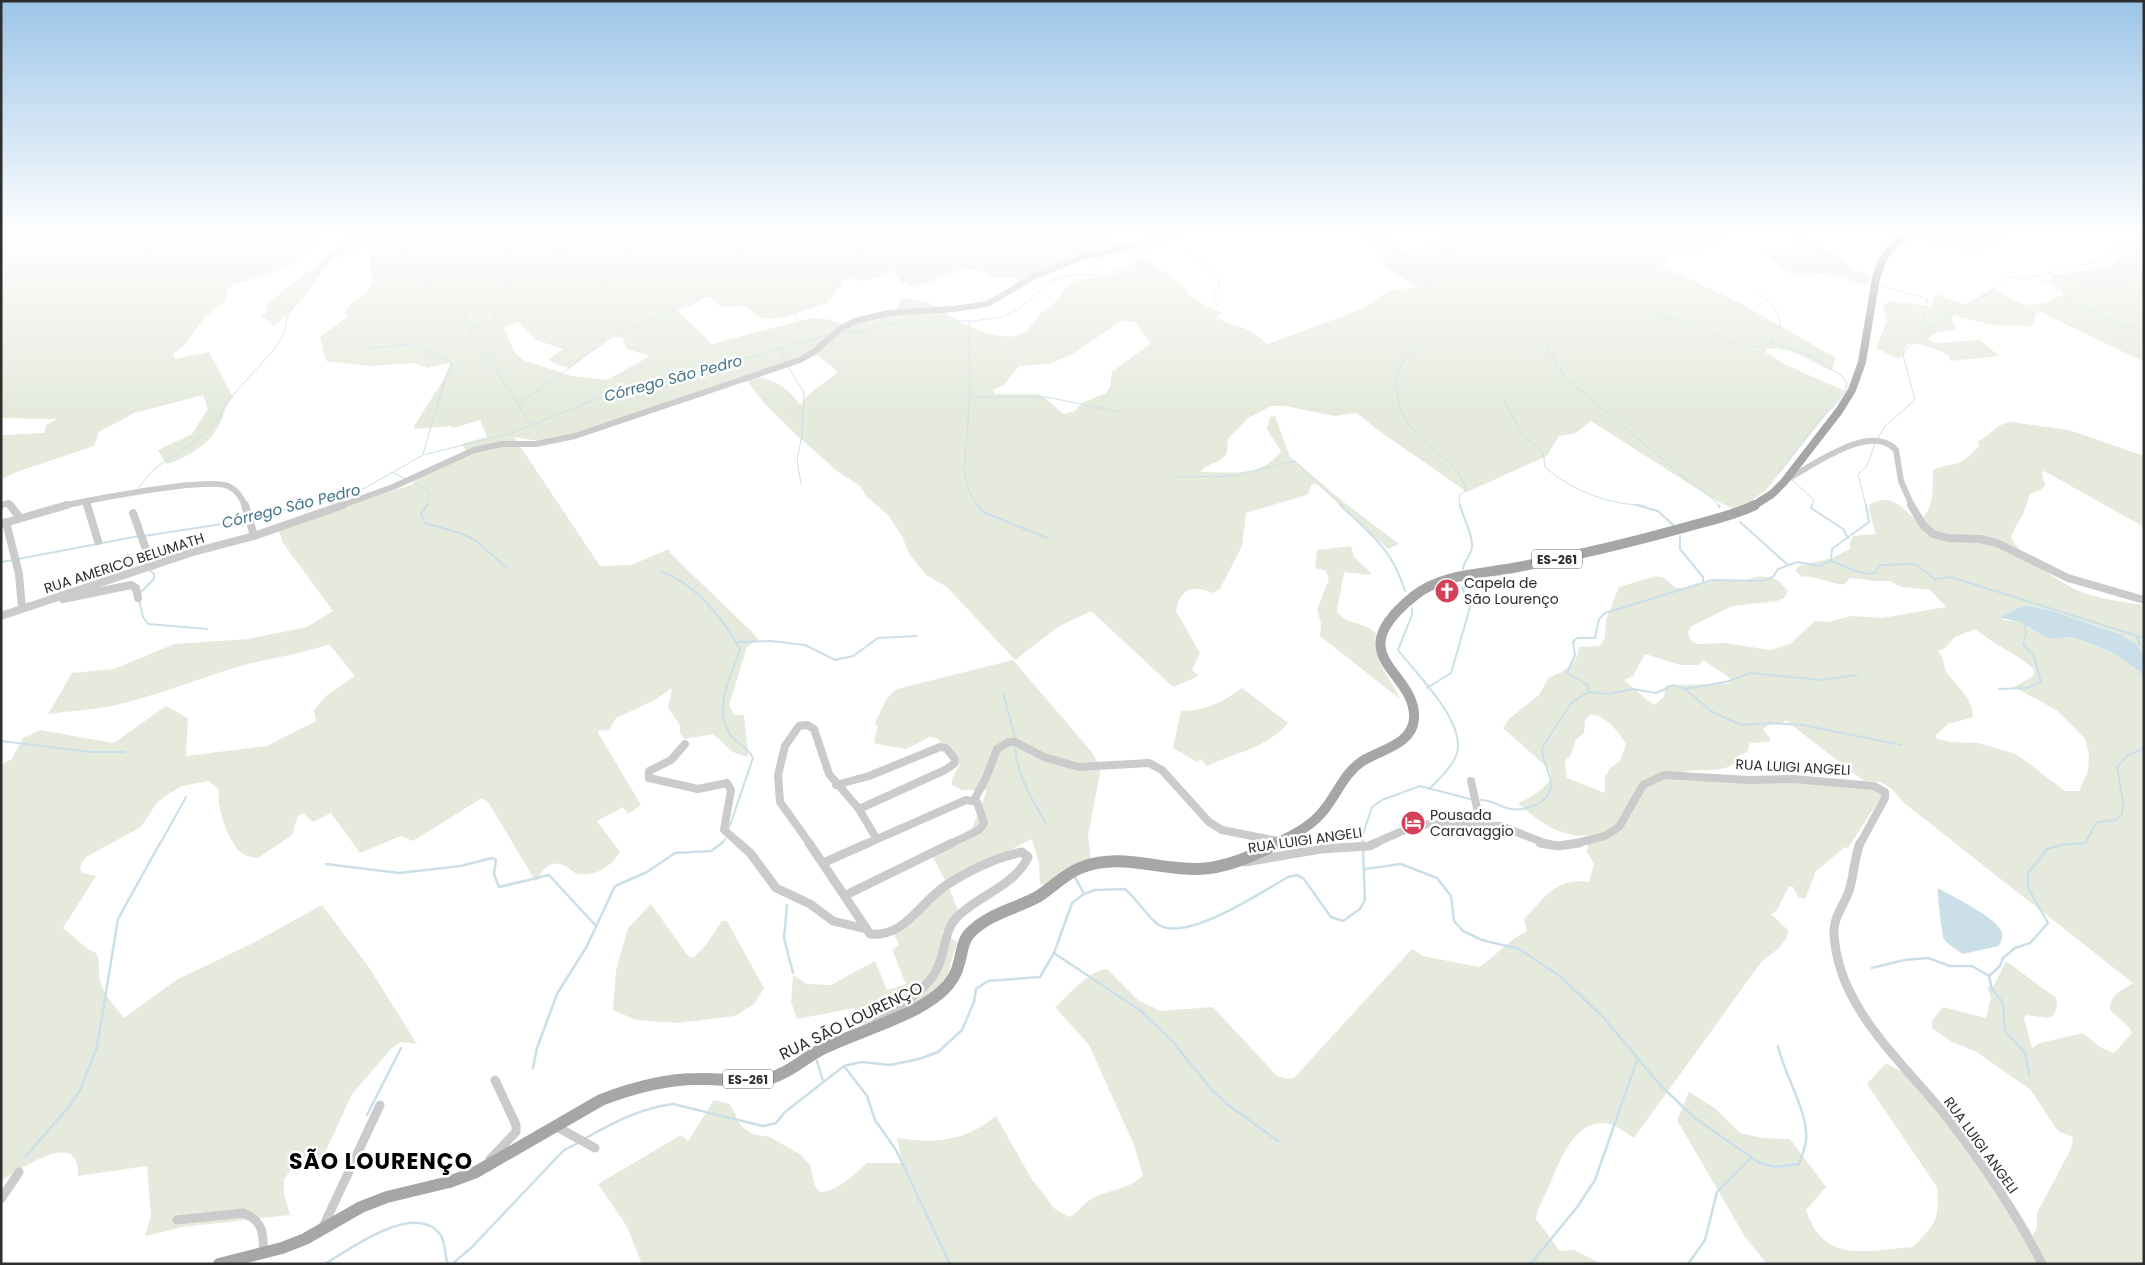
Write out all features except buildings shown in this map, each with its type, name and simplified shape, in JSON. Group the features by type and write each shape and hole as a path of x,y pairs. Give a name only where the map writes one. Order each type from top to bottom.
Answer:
{"main road":[{"name":"ES-261","path":"1236,862 1278,841 1319,816 1356,766 1408,735 1413,726 1413,708 1382,656 1380,646 1387,624 1414,595 1442,581 1588,554 1740,511 1772,495 1851,391 1862,359 1869,324 1872,293"},
{"name":"RUA SÃO LOURENÇO","path":"219,1264 282,1248 321,1231 380,1199 449,1182 476,1172 557,1127 600,1100 629,1090 689,1078 758,1080 792,1068 822,1049 868,1031 932,1000 952,982 957,972 963,943 972,931 1002,913 1042,895 1076,869 1116,860 1191,869 1221,866 1236,862"}],"street":[{"name":"RUA AMERICO BELUMATH","path":"1,616 152,566 254,536 394,487 474,450 502,444 536,444 575,436 800,360 815,353 838,329 867,317 900,310 950,310 989,304 1009,293"},
{"path":"1784,481 1797,476 1848,446 1870,439 1882,441 1894,447 1899,454 1900,477 1916,518 1927,530 1944,539 1988,540 2084,585 2144,600"},
{"path":"22,608 15,560 4,523 20,518 86,501 167,488 224,484 235,489 244,500 254,536"},
{"path":"86,501 98,541"},
{"path":"1,505 9,503 20,518"},
{"path":"133,513 143,536 152,566"},
{"path":"58,598 76,598 131,585 136,588 138,598"},
{"path":"868,1031 926,984 937,970 948,928 957,916 1008,880 1025,864 1028,858 1022,852 1013,854 943,888 897,929 888,934 877,936 870,934 846,895 783,808 778,796 778,775 785,746 796,729 803,725 811,726 815,731 830,774 836,785 858,809 876,838"},
{"path":"974,800 986,778 997,749 1009,742 1015,742 1044,757 1079,767 1149,763 1162,770 1209,822 1222,830 1278,841"},
{"path":"685,744 676,756 648,773 649,778 698,789 727,783 731,790 724,830 751,854 776,888 810,904 833,921 866,929"},
{"path":"836,785 869,776 940,747 946,748 955,759 954,764 945,770 858,809"},
{"name":"RUA LUIGI ANGELI","path":"1236,862 1255,862 1303,852 1369,846 1400,832 1428,824 1501,826 1532,841 1558,846 1590,840 1605,836 1618,827 1626,818 1638,791 1643,785 1664,775 1749,780 1793,780 1874,786 1882,789 1885,792 1885,798 1858,850 1851,885 1836,916 1834,933 1835,952 1842,975 1872,1026 1944,1114 2021,1223 2042,1264"},
{"path":"1471,781 1481,826"},
{"path":"823,863 876,838 966,800 977,802 984,823 979,830 846,895"},
{"path":"476,1172 516,1132 516,1125 495,1080"},
{"path":"321,1231 380,1105"},
{"path":"557,1127 591,1146"},
{"path":"1,1199 19,1172"},
{"path":"177,1220 243,1213 253,1215 260,1222 264,1233 263,1253"}],"shaded area":[{"path":"1,293 226,293 226,298 222,304 204,318 185,345 173,354 175,359 209,352 233,397 212,436 191,454 166,464 158,450 192,434 208,409 203,395 134,413 99,432 94,446 14,473 1,480 1,435 44,433 46,425 57,419 1,418"},
{"path":"281,293 307,293 301,302 274,326 261,316 266,313 268,303"},
{"path":"366,293 836,293 826,304 784,317 767,319 759,317 744,305 736,307 719,306 711,297 706,297 692,305 677,310 712,344 811,318 826,319 843,324 897,309 901,299 927,303 968,326 994,335 1011,336 1019,335 1027,330 1043,311 1063,293 1188,293 1205,305 1223,313 1216,316 1220,319 1248,330 1268,344 1362,309 1385,293 1719,293 1836,358 1831,371 1784,349 1767,349 1765,352 1786,365 1845,391 1767,489 1750,502 1733,509 1713,499 1591,421 1576,433 1559,436 1547,456 1467,492 1375,428 1357,413 1334,416 1286,406 1271,406 1248,418 1228,439 1227,450 1223,458 1206,466 1201,472 1244,472 1255,470 1273,460 1281,451 1267,429 1270,417 1275,416 1290,457 1346,504 1399,544 1388,549 1317,484 1311,485 1308,494 1246,513 1242,546 1220,589 1212,593 1198,589 1188,590 1180,598 1176,611 1200,653 1192,670 1199,676 1173,687 1091,611 1058,627 1015,660 947,587 926,575 909,554 902,536 888,515 867,497 860,486 837,471 792,431 764,403 746,379 679,403 545,442 514,437 600,566 631,565 669,549 670,553 755,635 758,640 747,647 729,705 734,715 744,715 748,755 747,757 733,752 713,734 685,739 680,734 680,725 668,708 672,688 653,701 616,718 609,730 597,731 641,805 628,814 623,807 597,821 620,852 608,866 591,874 578,874 565,866 555,863 547,866 536,882 489,803 482,798 413,841 401,836 360,853 331,813 313,822 303,813 298,816 292,835 258,858 250,857 239,851 230,838 223,822 219,804 219,789 208,781 182,786 165,796 156,804 141,827 86,857 81,864 80,870 83,873 96,876 63,928 89,950 96,953 102,986 107,996 124,1018 176,980 255,942 322,905 368,966 417,1044 401,1042 391,1049 352,1094 324,1155 289,1172 284,1180 284,1194 290,1215 183,1227 145,1236 151,1215 147,1166 78,1176 76,1161 69,1154 60,1153 34,1161 1,1181 1,764 12,759 23,738 40,730 114,743 166,706 188,718 186,756 267,746 316,721 314,710 326,696 355,676 329,644 237,667 159,693 112,706 48,714 72,673 114,669 174,644 248,639 307,627 333,611 283,543 278,529 416,483 413,481 468,453 461,444 487,437 480,420 453,428 450,426 415,429 414,426 444,379 451,362 428,368 414,363 370,366 326,361 320,337 347,317 345,309","holes":["1121,321 1135,322 1151,343 1112,372 1110,387 1106,393 1082,403 1075,411 1064,414 1037,394 995,394 993,390 1004,385 1019,366 1049,364 1074,353","519,322 536,340 563,349 548,360 564,367 571,367 610,337 622,337 627,349 650,356 607,380 571,376 523,360 514,352 504,327","817,355 834,368 837,373 812,392 802,404 799,404 780,385 755,376"]},
{"path":"1985,293 1999,293 2020,303 2035,305 2066,293 2144,293 2144,362 2041,312 2036,313 2034,324 2030,326 1995,325 1954,316 1952,319 1955,327 1954,330 1937,332 1928,339 1936,343 1980,340 1999,356 1950,361 1950,357 1943,352 1912,343 1907,345 1902,356 1898,359 1876,348 1887,321 1883,305 1890,301 1930,306 1936,294 1966,305"},
{"path":"2011,422 2069,430 2144,456 2144,527 2044,471 2042,472 2045,486 2030,494 2023,514 2011,536 2014,543 2029,559 2051,575 2079,591 2103,598 2144,605 2144,654 2135,643 2126,637 2052,611 2025,605 2003,615 2003,620 2020,622 2049,639 2071,637 2095,645 2113,653 2139,671 2144,678 2144,1264 1767,1264 1745,1237 1677,1120 1689,1092 1716,1109 1740,1133 1762,1138 1790,1139 1826,1187 1806,1210 1814,1228 1835,1247 1863,1251 1913,1247 1931,1227 1937,1214 1937,1187 1867,1084 1886,1063 1909,1076 2015,1206 2033,1235 2037,1227 2037,1213 2071,1149 2073,1137 2060,1132 2054,1126 2031,1090 1975,1051 1952,1042 1932,1028 1932,1021 1943,1007 1986,1018 1991,997 1987,987 1993,987 2006,961 2056,998 2057,1007 2053,1016 2047,1018 2026,1015 2024,1018 2032,1048 2040,1043 2083,1033 2100,1047 2114,1053 2132,1033 2130,1028 2110,1010 2114,997 2133,983 1904,803 1892,789 1881,782 1864,781 1785,720 1782,724 1770,725 1763,729 1770,738 1769,742 1750,743 1747,752 1736,757 1735,763 1730,766 1682,773 1869,786 1883,794 1848,848 1845,847 1816,871 1805,899 1798,897 1793,887 1789,886 1777,910 1771,914 1788,930 1788,935 1783,944 1762,961 1634,1138 1613,1125 1598,1123 1579,1133 1564,1152 1540,1205 1536,1219 1560,1251 1574,1250 1602,1264 642,1264 626,1225 598,1184 681,1135 688,1141 714,1100 730,1104 741,1126 752,1134 770,1137 801,1155 810,1165 815,1186 820,1192 839,1186 866,1163 902,1163 897,1138 925,1141 950,1139 973,1131 996,1116 1031,1178 1055,1209 1069,1217 1093,1198 1137,1181 1143,1175 1134,1145 1089,1045 1055,1007 1079,984 1093,974 1107,969 1138,1000 1161,1011 1213,1007 1277,1076 1288,1079 1294,1078 1412,949 1423,956 1479,967 1527,931 1524,919 1552,891 1567,883 1577,881 1589,882 1594,864 1587,852 1588,835 1569,834 1550,827 1518,803 1532,796 1548,783 1551,779 1550,770 1503,728 1510,718 1539,695 1549,677 1564,670 1573,662 1578,653 1578,647 1600,646 1605,638 1606,620 1619,587 1656,576 1664,578 1676,588 1686,588 1714,581 1747,580 1760,576 1778,580 1788,591 1784,598 1777,601 1732,606 1692,626 1688,631 1690,640 1697,644 1724,643 1771,650 1790,644 1815,621 1828,622 1851,616 1882,618 1946,607 1930,590 1901,587 1890,581 1851,578 1845,584 1838,584 1802,577 1795,570 1799,566 1832,558 1850,549 1850,542 1853,536 1876,534 1869,511 1870,504 1885,500 1891,501 1903,508 1919,523 1930,505 1933,492 1933,470 1963,461 1979,446 1978,441 2006,423","holes":["1976,629 1982,635 2023,660 2034,670 2033,676 2014,687 2058,711 2085,739 2089,754 2088,771 2079,791 2065,791 2016,754 1979,743 1949,742 1936,738 1936,735 1948,724 1973,717 1970,703 1947,673 1938,651 1945,648 1955,637","1645,654 1681,665 1699,665 1703,660 1733,680 1727,684 1666,685 1664,696 1655,705 1624,680 1633,676","1591,714 1602,718 1616,730 1626,744 1620,761 1609,769 1607,775 1605,774 1605,793 1567,778 1565,761 1571,755 1575,741 1584,733 1585,720"]},
{"path":"1351,546 1354,557 1371,573 1369,575 1344,572 1337,611 1344,619 1366,626 1376,633 1375,643 1379,660 1400,699 1320,636 1321,623 1317,610 1329,579 1326,571 1315,568 1317,550"},
{"path":"1013,660 1091,751 1101,768 1088,836 1091,859 1046,885 1040,884 1039,863 1032,839 947,883 958,910 942,933 957,942 946,980 932,995 864,1027 854,1008 797,1019 791,1002 793,975 807,984 831,985 875,961 887,990 906,984 892,950 899,945 892,930 926,896 946,883 933,857 960,843 971,831 987,790 962,790 952,785 952,779 959,765 957,757 936,738 929,737 906,749 876,744 874,740 878,727 875,723 887,698 897,689"},
{"path":"1242,688 1288,723 1270,739 1207,766 1201,759 1197,762 1173,748 1181,711 1213,705 1228,698"},
{"path":"651,904 688,956 693,958 705,946 722,921 727,921 764,988 754,1004 735,1016 678,1023 636,1020 613,1010 616,970 628,928"}],"water":[{"path":"2025,605 2052,611 2122,635 2135,643 2144,654 2144,678 2139,671 2113,653 2095,645 2071,637 2049,639 2020,622 2001,618 2001,616"},
{"path":"1938,888 1974,908 1993,922 2002,934 1999,946 1963,954 1948,943 1944,939 1942,930"}],"waterway":[{"path":"138,488 155,468 193,443 214,425 228,401 277,346 284,334 288,314 300,293"},
{"path":"440,293 462,308 470,328"},
{"path":"470,328 493,320 501,293"},
{"path":"596,293 613,319 601,343"},
{"path":"519,404 616,334 671,311 704,293"},
{"path":"803,342 793,308 815,305 829,293"},
{"name":"Córrego São Pedro","path":"841,332 868,331 877,326 906,322 974,321 1000,317 1019,309 1037,293"},
{"path":"1215,293 1212,297 1221,308"},
{"path":"1441,293 1460,309"},
{"path":"1906,293 1928,299 1922,323 1923,331"},
{"path":"1923,331 1987,293"},
{"path":"2063,293 2065,299 2125,326 2144,330"},
{"path":"1758,294 1771,304 1779,317 1780,328 1772,338 1774,343"},
{"path":"1647,314 1683,321 1737,344 1757,347 1774,343"},
{"path":"969,322 970,397 964,472 969,492 978,506"},
{"path":"1533,324 1566,378 1681,475 1710,496 1719,506"},
{"path":"470,328 531,424"},
{"path":"1877,439 1885,426 1915,400 1903,355 1923,331"},
{"name":"Córrego São Pedro","path":"779,349 828,335"},
{"path":"1428,339 1414,349 1400,368 1396,383 1398,398 1410,427 1452,465 1463,481 1466,491 1459,495 1460,506"},
{"path":"1774,343 1815,358 1842,376 1847,384 1845,392 1836,404 1821,418 1778,474"},
{"path":"369,348 413,344 453,364 446,376 423,454"},
{"name":"Córrego São Pedro","path":"392,473 423,455 512,433 619,390 688,372 700,371 779,349"},
{"path":"779,349 785,361"},
{"path":"788,366 804,393 802,436 797,459 801,484"},
{"path":"971,397 1047,397 1119,412"},
{"path":"1504,400 1523,435 1543,452 1545,467 1552,473 1578,489 1597,497 1620,503 1647,506"},
{"path":"1866,506 1858,474 1867,466 1875,443"},
{"path":"1175,477 1234,476 1295,461 1342,506"},
{"name":"Córrego São Pedro","path":"299,506 365,488 392,473"},
{"path":"392,473 406,479"},
{"path":"1791,479 1814,500 1812,506"},
{"path":"412,482 430,492 426,506"},
{"name":"Córrego São Pedro","path":"252,519 304,505"},
{"path":"427,505 421,514 425,523 460,533 475,540 507,568"},
{"path":"977,505 983,512 1047,538"},
{"path":"1340,505 1371,534 1387,553 1400,576 1405,591"},
{"path":"1460,505 1472,542 1472,547 1463,569"},
{"path":"1636,505 1658,511 1673,525"},
{"path":"1812,505 1811,508 1843,529 1848,538"},
{"path":"1848,538 1869,522 1866,505"},
{"name":"Córrego São Pedro","path":"144,536 248,520"},
{"path":"1740,522 1788,565"},
{"name":"Córrego São Pedro","path":"18,559 139,536"},
{"path":"1680,536 1680,549 1703,577 1703,582"},
{"path":"1829,561 1831,560 1832,549 1848,538"},
{"name":"Córrego São Pedro","path":"1,562 14,560"},
{"path":"1589,692 1588,685 1567,673 1575,655 1573,642 1577,638 1595,638 1599,619 1605,613 1712,580 1763,581 1773,577 1778,569 1797,562 1820,566 1829,561"},
{"path":"1829,561 1869,574 1875,573 1880,565 1915,564 1935,579 1951,577 2144,638"},
{"path":"140,593 154,579 154,574 150,571"},
{"path":"660,571 685,584 696,593 725,625 740,649 725,692 723,715 731,736 749,751 753,758 729,828"},
{"path":"1429,687 1451,673 1471,604 1462,588 1467,581"},
{"path":"139,600 143,617 148,624 207,629"},
{"path":"1412,608 1412,615 1398,650 1429,687"},
{"path":"1999,689 2027,688 2041,682 2034,656 2023,644 2026,635 2025,624"},
{"path":"737,642 771,641 805,645 835,660 853,656 878,638 917,636"},
{"path":"2136,636 2140,644 2137,646"},
{"path":"1685,689 1726,682 1750,673 1821,680 1857,675"},
{"path":"1589,692 1608,694 1633,689 1656,693 1674,685 1685,689"},
{"path":"1429,687 1448,715 1455,729 1458,743 1454,761 1430,788"},
{"path":"1685,689 1711,711 1741,725 1772,723 1803,725 1901,745"},
{"path":"1481,800 1511,809 1523,809 1542,801 1550,792 1551,786 1542,748 1572,702 1589,692"},
{"path":"1003,693 1015,737"},
{"path":"1,741 90,752 124,752"},
{"path":"1015,748 1019,768 1026,787 1046,823"},
{"path":"2085,843 2097,822 2116,820 2122,814 2123,802 2117,767 2127,756 2144,748"},
{"path":"1363,844 1362,837 1372,807 1382,800 1420,786 1430,788"},
{"path":"1430,788 1470,799"},
{"path":"160,844 186,797"},
{"path":"722,843 725,839"},
{"path":"25,1157 72,1103 81,1088 97,1047 118,919 160,843"},
{"path":"533,1068 537,1048 557,994 587,946 615,886 647,872 675,853 711,851 722,843"},
{"path":"1989,976 2000,966 2003,958 2015,948 2030,943 2048,923 2028,888 2028,873 2047,849 2061,845 2085,843"},
{"path":"2070,844 2085,843"},
{"path":"1084,894 1095,890 1125,889 1159,925 1172,928 1187,927 1224,913 1288,877 1297,875 1303,878 1331,917 1343,921 1360,909 1365,900 1363,849"},
{"path":"326,864 399,873 461,866 492,858 496,860 494,874 499,887 549,875 596,926"},
{"path":"1365,869 1401,864 1437,878 1451,896 1454,921 1463,931 1482,940 1519,949 1561,977 1603,1017 1661,1086 1696,1119 1758,1162 1775,1167 1799,1164 1806,1141 1804,1118 1778,1046"},
{"path":"1075,877 1084,894"},
{"path":"1054,953 1072,903 1084,894"},
{"path":"787,905 784,938 793,973"},
{"path":"844,1066 862,1062 890,1065 919,1059 938,1052 962,1030 974,1002 976,989 988,981 1040,977 1054,953"},
{"path":"1054,953 1141,1011 1172,1041 1211,1089 1227,1104 1278,1141"},
{"path":"1872,968 1904,960 1928,958 1950,966 1972,966 1989,976"},
{"path":"1989,976 1992,989 2003,1003 2005,1031 2025,1053 2029,1075"},
{"path":"367,1115 401,1048"},
{"path":"1527,1264 1533,1261 1578,1206 1595,1180 1637,1060"},
{"path":"817,1061 823,1081"},
{"path":"586,1138 628,1116 673,1104 763,1126 776,1123 785,1112 844,1066"},
{"path":"844,1066 867,1096 875,1120 896,1150 950,1264"},
{"path":"452,1264 471,1248 564,1150 578,1143"},
{"path":"1688,1264 1705,1240 1717,1192 1751,1158"},
{"path":"325,1264 382,1231 399,1225 415,1223 429,1225 440,1234 448,1264"}],"place":[{"name":"Capela de São Lourenço","path":"1447,591"},
{"name":"Pousada Caravaggio","path":"1413,823"}],"district":[{"name":"SÃO LOURENÇO","path":"381,1161"}]}
